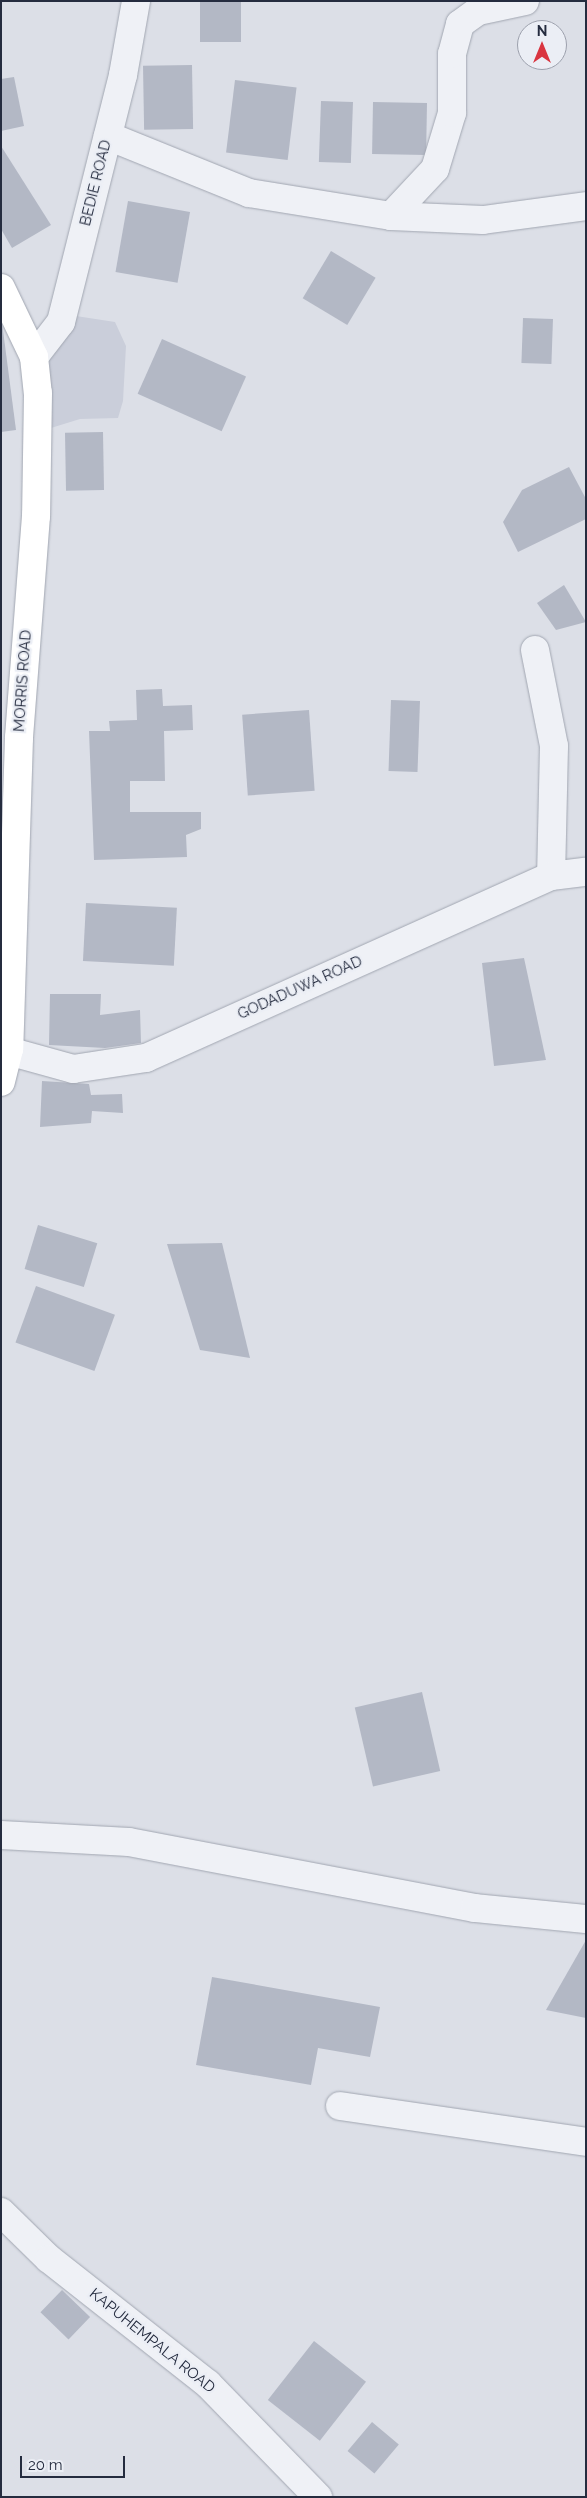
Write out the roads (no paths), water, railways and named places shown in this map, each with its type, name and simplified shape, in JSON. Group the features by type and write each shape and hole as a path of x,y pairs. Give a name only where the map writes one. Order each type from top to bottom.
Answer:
{"main road":[{"name":"MORRIS ROAD","path":"1,288 34,357 38,393 36,516 19,738 5,1049 1,1082"}],"street":[{"name":"BEDIE ROAD","path":"34,357 60,322 108,136 136,1"},
{"path":"391,216 435,169 452,113 452,54 460,24 478,11 526,1"},
{"path":"108,136 249,192 391,216 483,220 586,206"},
{"path":"535,650 554,746 551,876"},
{"name":"GODADUWA ROAD","path":"5,1049 73,1069 146,1058 551,876 586,872"},
{"path":"1,1835 129,1842 475,1908 586,1919"},
{"path":"340,2106 586,2142"},
{"name":"KAPUHEMPALA ROAD","path":"1,2212 49,2259 208,2384 318,2497"}]}
